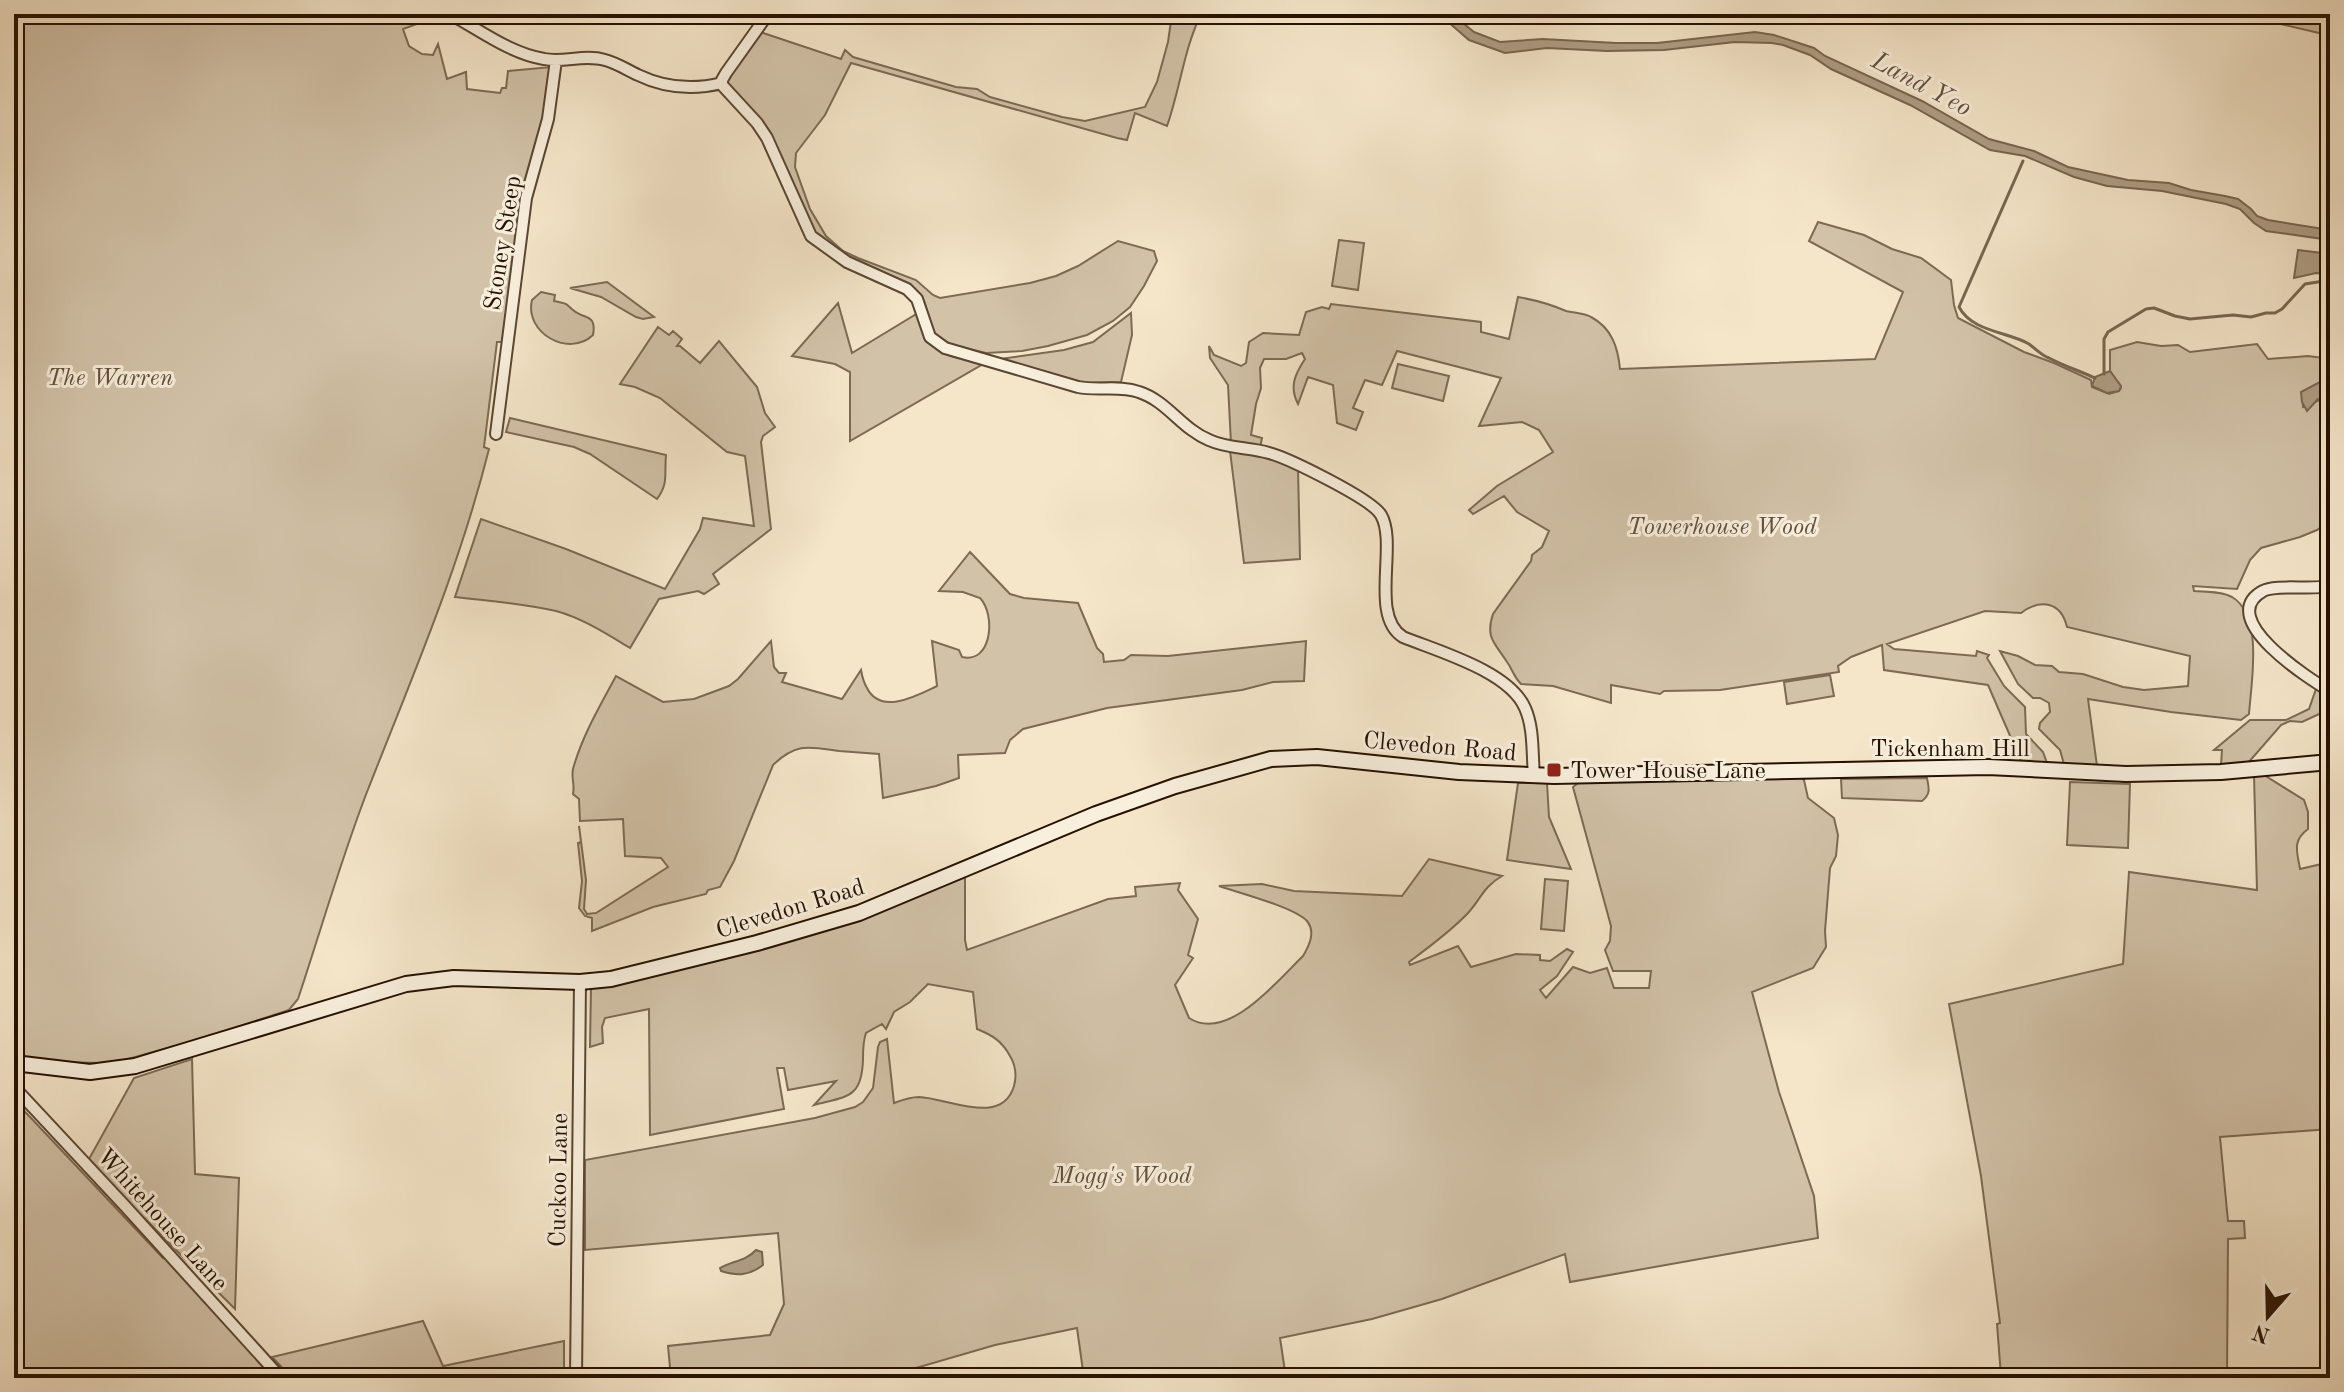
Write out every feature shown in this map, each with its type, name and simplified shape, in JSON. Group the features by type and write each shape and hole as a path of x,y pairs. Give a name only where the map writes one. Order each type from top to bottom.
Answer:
{"main road":[{"name":"Clevedon Road","path":"14,1063 90,1072 135,1066 406,984 454,978 580,982 650,971 859,913 1096,814 1256,762 1317,757 1459,772 1569,775"},
{"name":"Tickenham Hill","path":"1569,775 1988,767 2126,774 2221,772 2330,762"}],"street":[{"path":"450,14 476,31 540,59 597,58 649,80 670,85 699,87 722,83"},
{"path":"768,14 722,83 767,138 811,236 847,262 907,289 917,299 927,331 938,344 1078,387 1097,390 1122,388 1142,393 1154,398 1193,431 1210,441 1267,452 1293,461 1375,508 1383,523 1385,589 1395,632 1484,672 1514,692 1529,718 1534,775"},
{"name":"Stoney Steep","path":"496,434 526,198 550,111 556,60"},
{"path":"2330,586 2315,589 2274,587 2264,590 2253,600 2249,610 2256,631 2269,646 2330,691"},
{"name":"Cuckoo Lane","path":"576,1378 580,982"},
{"name":"Whitehouse Lane","path":"14,1087 281,1378"}],"green space":[{"name":"The Warren","path":"14,14 184,14 189,24 201,14 429,14 446,19 436,23 422,22 403,29 409,46 422,54 433,55 438,44 447,79 466,72 467,89 500,93 502,88 506,88 508,71 551,67 548,100 502,342 497,342 484,447 489,449 464,537 358,817 298,999 289,1010 207,1037 121,1061 101,1063 55,1062 14,1055"},
{"path":"1172,14 1201,14 1190,41 1167,126 1135,113 1127,140 851,63 825,115 796,153 795,167 810,209 826,236 843,251 916,280 940,298 1056,276 1118,241 1154,251 1157,261 1144,286 1130,307 1113,321 1087,335 1022,351 986,353 939,339 934,333 924,301 914,288 865,268 814,235 782,161 725,83 760,32 841,59 845,50 853,57 1085,121 1145,107 1157,82"},
{"path":"2238,14 2330,14 2330,36 2319,33"},
{"name":"Towerhouse Wood","path":"1818,222 1864,235 1892,249 1921,258 1951,280 1958,318 2024,352 2091,380 2092,387 2109,394 2121,388 2110,371 2110,350 2137,342 2178,345 2190,352 2257,344 2268,359 2324,358 2320,383 2302,392 2303,407 2322,399 2330,420 2323,483 2327,523 2300,537 2261,548 2250,560 2237,589 2193,586 2194,591 2232,597 2242,606 2248,619 2253,651 2249,714 2241,720 2088,699 2097,766 2064,764 2060,750 2039,729 2040,723 2050,712 2049,703 2033,698 2018,684 2000,651 2035,665 2052,666 2059,672 2083,674 2123,687 2144,690 2188,686 2190,656 2067,627 2060,612 2043,604 2021,613 1985,611 1887,644 1894,649 1976,656 1977,651 1989,655 1987,658 2004,686 2025,707 2026,734 2043,752 2047,763 2021,761 1988,685 1884,670 1882,645 1851,657 1838,666 1839,672 1720,690 1664,691 1660,694 1611,685 1611,703 1553,686 1521,684 1492,640 1491,622 1493,614 1531,561 1532,555 1542,547 1549,531 1517,512 1504,496 1473,514 1469,510 1497,486 1553,452 1539,430 1522,422 1479,426 1501,378 1397,351 1382,385 1365,380 1353,408 1363,412 1356,430 1337,423 1333,385 1308,377 1298,404 1294,386 1305,359 1302,353 1286,359 1264,359 1260,368 1261,388 1251,435 1262,438 1260,448 1231,443 1228,385 1210,358 1209,346 1214,355 1241,366 1246,363 1249,342 1263,333 1299,335 1306,312 1322,307 1329,309 1331,304 1481,322 1481,332 1509,339 1518,297 1530,299 1591,317 1598,322 1613,339 1620,369 1875,359 1903,292 1809,241"},
{"path":"1339,240 1364,243 1358,290 1332,286"},
{"path":"607,282 654,317 636,317 601,297 570,288"},
{"path":"541,292 555,295 554,301 589,318 593,323 593,335 572,344 561,343 541,332 531,312 532,300"},
{"path":"838,303 852,353 918,313 928,338 940,351 983,364 850,441 850,372 835,364 792,356"},
{"path":"1131,313 1132,335 1121,382 1084,383 1000,359 1064,350 1093,342"},
{"path":"658,327 669,335 673,331 682,339 677,346 700,363 719,341 757,387 765,413 775,427 763,436 761,442 771,529 713,574 719,584 704,594 698,591 659,599 630,648 585,622 556,611 455,597 481,519 665,589 700,529 703,518 754,526 745,456 727,452 660,398 620,384"},
{"path":"1398,364 1449,376 1443,401 1392,388"},
{"path":"510,418 666,455 665,483 661,493 657,499 590,454 574,447 506,432"},
{"path":"1230,451 1262,456 1298,468 1300,559 1244,563"},
{"path":"970,552 1010,594 1078,603 1104,662 1124,660 1131,655 1168,656 1306,641 1304,681 1273,682 1242,690 1107,708 1023,729 1010,740 1005,753 958,755 959,778 883,798 879,754 797,749 773,765 734,861 720,887 708,890 706,894 653,907 592,931 592,918 585,916 579,908 582,881 579,826 586,880 584,909 587,914 596,913 668,867 661,858 625,856 623,819 580,821 579,799 573,794 573,769 586,733 616,676 663,702 694,699 729,686 771,641 774,667 779,673 786,673 782,682 842,699 861,670 865,684 881,701 910,698 937,686 932,641 959,650 962,657 972,657 985,646 988,615 980,598 963,592 939,591"},
{"path":"1830,675 1834,696 1787,704 1784,682"},
{"path":"2316,689 2330,696 2330,709 2302,722 2290,721 2281,725 2248,763 2221,765 2222,750 2214,750 2250,720 2286,720 2309,709"},
{"path":"2254,775 2264,775 2304,800 2308,829 2298,842 2300,869 2330,862 2330,1129 2220,1137 2228,1221 2244,1221 2245,1238 2228,1239 2227,1378 1988,1378 2001,1376 1997,1324 2000,1323 1981,1176 1949,1004 2123,964 2129,872 2257,890"},
{"name":"Mogg's Wood","path":"1799,777 1804,780 1808,798 1834,818 1838,835 1836,856 1830,868 1826,947 1813,968 1752,992 1779,1092 1814,1196 1818,1238 1570,1282 1565,1254 1442,1299 1372,1319 1280,1338 1286,1378 1084,1378 1077,1328 995,1345 902,1372 900,1378 671,1378 668,1346 770,1335 784,1304 778,1233 585,1250 585,1160 815,1118 855,1107 873,1088 878,1047 880,1042 887,1039 894,1103 919,1097 986,1108 1008,1098 1016,1074 1004,1046 977,1029 973,992 928,984 910,1002 894,1012 886,1029 882,1024 866,1033 860,1082 850,1094 814,1105 836,1081 788,1090 784,1068 777,1068 784,1109 650,1135 649,1009 605,1018 603,1043 590,1047 591,987 690,967 794,938 862,917 965,877 967,950 1108,899 1136,896 1135,887 1180,883 1178,890 1198,919 1188,955 1193,958 1175,985 1189,1018 1204,1023 1220,1022 1236,1016 1266,993 1303,956 1311,934 1307,921 1291,911 1219,886 1262,884 1294,891 1402,896 1429,859 1502,876 1486,889 1462,919 1409,962 1410,965 1458,946 1471,967 1516,954 1540,955 1540,960 1550,961 1567,949 1573,952 1557,976 1540,990 1546,998 1573,967 1590,973 1607,968 1614,988 1649,988 1651,971 1613,971 1605,950 1610,941 1611,926 1573,787 1578,783"},
{"path":"1927,778 1928,793 1922,801 1842,798 1841,779"},
{"path":"2070,782 2130,784 2128,848 2067,845"},
{"path":"1518,783 1547,783 1549,817 1571,869 1507,860"},
{"path":"1545,879 1568,881 1564,931 1541,929"},
{"path":"192,1059 195,1174 239,1178 235,1309 89,1159 134,1078"},
{"path":"14,1100 163,1258 165,1256 275,1378 14,1378"},
{"path":"423,1321 443,1366 564,1341 564,1378 292,1378 272,1357"}],"shaded area":[{"path":"1439,14 1452,14 1474,32 1500,42 1543,39 1657,43 1755,32 1774,35 1814,48 1922,101 1989,139 2034,151 2068,167 2128,180 2169,183 2238,199 2257,216 2268,220 2330,230 2330,240 2266,231 2240,209 2226,204 2162,191 2107,186 2074,177 2025,156 1990,150 1910,105 1831,69 1810,55 1783,45 1735,42 1664,50 1547,48 1505,53 1469,40"},
{"path":"2298,250 2330,254 2330,274 2316,273 2294,278"},
{"path":"2328,306 2325,317 2330,338 2321,384 2322,399 2318,399 2307,411 2301,392 2320,382 2327,341 2322,322 2325,307"},
{"path":"2110,371 2121,386 2119,391 2107,393 2092,386 2095,377"},
{"path":"756,1250 762,1252 763,1265 758,1269 743,1274 721,1271 720,1268"}],"waterway":[{"path":"2023,161 1959,307 1982,327 2021,340 2046,357 2095,378"},
{"path":"2104,374 2104,339 2108,332 2146,309 2154,308 2190,319 2233,315 2251,317 2282,309 2305,284 2324,281 2330,284"}],"place":[{"name":"Tower House Lane","path":"1554,770"}],"water label":[{"name":"Land Yeo","path":"1922,83"}]}
